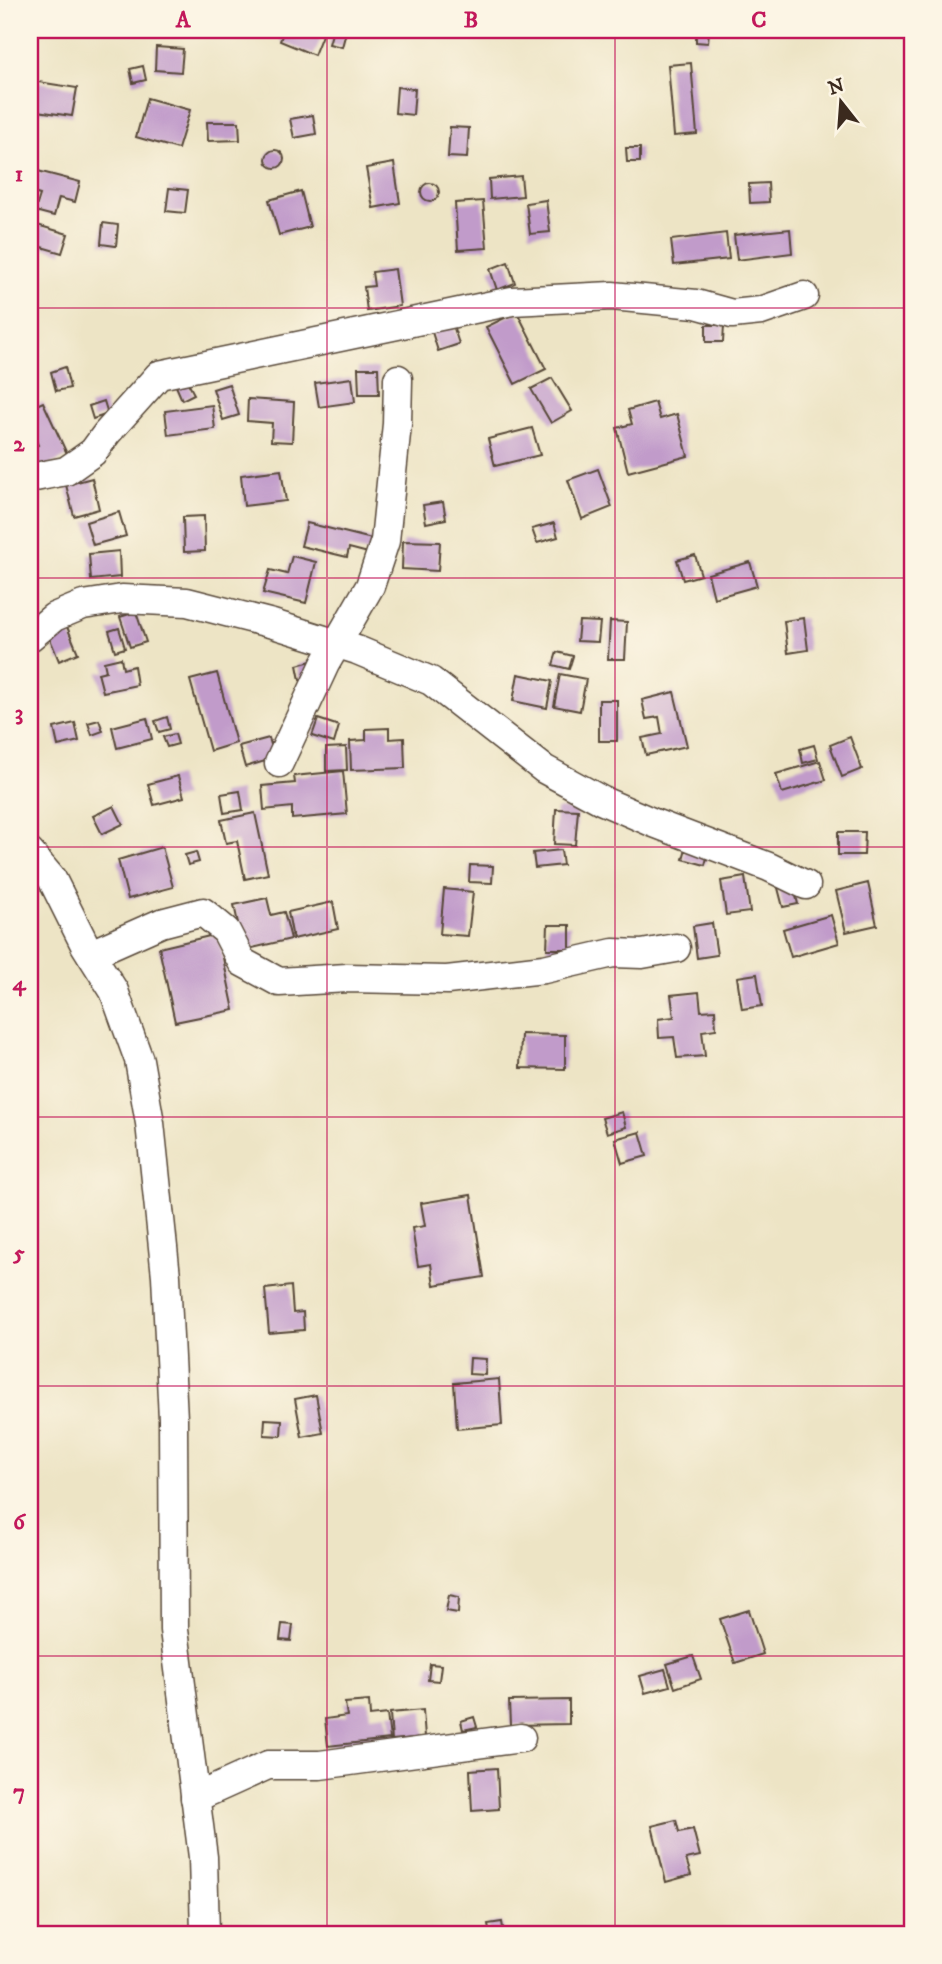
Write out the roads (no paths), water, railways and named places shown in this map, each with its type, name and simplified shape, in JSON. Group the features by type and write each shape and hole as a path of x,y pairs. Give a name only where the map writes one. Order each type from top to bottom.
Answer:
{"street":[{"path":"30,475 35,477 66,471 93,452 159,375 512,302 612,296 696,304 732,314 761,311 804,296"},
{"path":"279,763 337,644 370,586 385,541 397,424 398,379"},
{"path":"30,637 54,617 83,605 122,599 187,602 337,644 431,681 544,769 603,801 769,867 806,885"},
{"path":"30,853 52,879 91,954 114,991 139,1060 150,1123 166,1276 173,1419 174,1630 203,1857 205,1934"},
{"path":"91,954 162,923 203,912 226,931 242,962 279,982 347,978 447,980 544,969 613,953 642,954 676,948"},
{"path":"195,1798 268,1765 320,1765 520,1738"}]}
